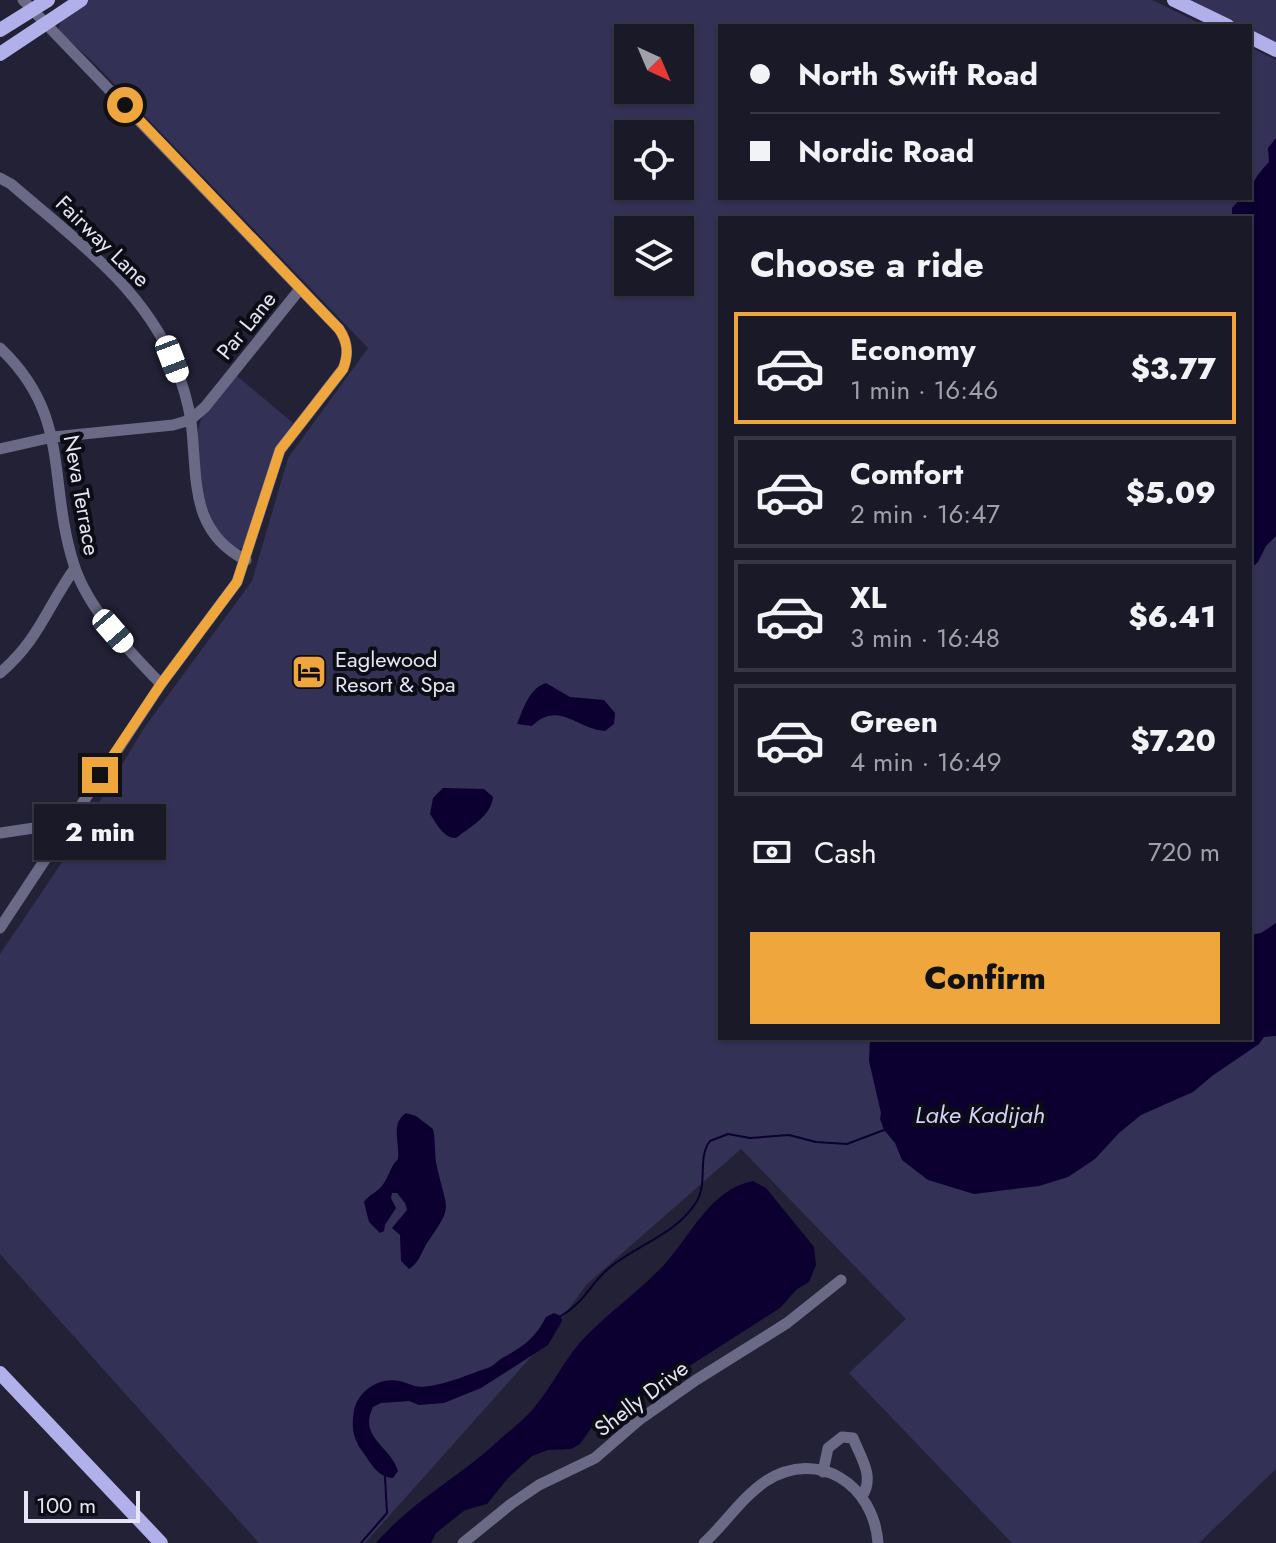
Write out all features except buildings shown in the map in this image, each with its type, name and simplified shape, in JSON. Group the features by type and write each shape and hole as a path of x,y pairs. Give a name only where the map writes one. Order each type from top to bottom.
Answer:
{"main road":[{"path":"0,30 27,5 48,0"},
{"path":"0,54 81,0"},
{"path":"1174,0 1224,24"},
{"path":"1252,38 1276,50"},
{"path":"0,1373 161,1543"}],"street":[{"path":"0,928 161,684 237,582 280,450 343,369 347,352 346,340 339,329 27,5"},
{"name":"Fairway Lane","path":"0,178 11,184 108,269 135,297 158,331 186,397 195,488 205,517 227,549 246,560"},
{"name":"Par Lane","path":"190,420 205,407 300,289"},
{"name":"Neva Terrace","path":"0,348 35,390 43,407 53,437 61,509 75,568 113,631 161,684"},
{"path":"0,449 53,437 173,425 190,420"},
{"path":"0,673 38,632 75,568"},
{"path":"0,833 34,828 64,832"},
{"name":"Shelly Drive","path":"463,1543 539,1485 595,1458 639,1420 787,1323 841,1280"},
{"path":"823,1472 828,1448 842,1437 853,1438 868,1476 869,1486 862,1496"},
{"path":"704,1543 765,1482 785,1473 804,1470 843,1479 862,1496 876,1522 878,1543"}],"shaded area":[{"path":"82,0 1152,0 1202,24 718,24 718,200 1252,200 1252,48 1276,60 1276,1469 1199,1543 1012,1543 849,1373 906,1319 741,1149 587,1284 546,1340 365,1543 259,1543 0,1254 0,954 73,846 144,728 252,581 288,458 368,348 96,65 58,30 64,12"},
{"path":"1187,0 1276,0 1276,46 1252,34 1252,24 1233,24"},
{"path":"237,376 293,423 278,446 244,548 235,550 220,534 207,508 197,445 204,414"}],"water":[{"path":"1276,138 1276,536 1252,567 1252,216 1232,216 1232,208 1239,200 1252,200 1253,182 1269,162 1268,148"},
{"path":"546,683 570,697 604,700 615,713 614,724 605,731 568,718 550,716 532,726 517,724 531,694"},
{"path":"443,788 484,789 493,797 484,815 456,838 444,833 430,814 433,798"},
{"name":"Lake Kadijah","path":"1276,923 1276,1036 1264,1037 1259,1044 1193,1092 1141,1115 1095,1159 1068,1177 1039,1186 974,1194 928,1180 902,1160 895,1143 884,1130 869,1061 870,1040 1252,1040 1252,935 1261,933"},
{"path":"406,1113 416,1116 433,1129 436,1162 446,1207 418,1261 409,1269 401,1261 400,1235 392,1228 407,1210 405,1203 397,1193 392,1193 396,1208 380,1233 369,1222 364,1202 382,1186 398,1159 398,1122"},
{"path":"753,1181 766,1188 814,1247 816,1265 809,1282 797,1289 780,1308 680,1372 658,1382 624,1413 592,1427 580,1444 571,1449 548,1450 532,1456 508,1478 487,1504 465,1510 436,1533 431,1543 376,1543 405,1514 525,1418 579,1344 663,1266 702,1215 725,1193"},
{"path":"554,1313 561,1316 562,1321 548,1345 481,1388 444,1403 419,1405 409,1401 381,1403 373,1407 369,1418 372,1434 398,1471 393,1478 375,1469 359,1446 353,1427 356,1403 366,1390 389,1380 430,1386 488,1368 528,1341 546,1317"}],"waterway":[{"path":"561,1316 576,1305 609,1268 668,1231 688,1213 700,1194 704,1155 710,1141 728,1134 750,1138 789,1135 816,1142 847,1144 884,1130"},
{"path":"361,1543 387,1513 385,1477"}],"place":[{"name":"Eaglewood Resort & Spa","path":"309,672"}],"route":[{"path":"100,775 205,622 237,582 280,450 343,369 347,352 346,340 339,329 125,105"}]}
